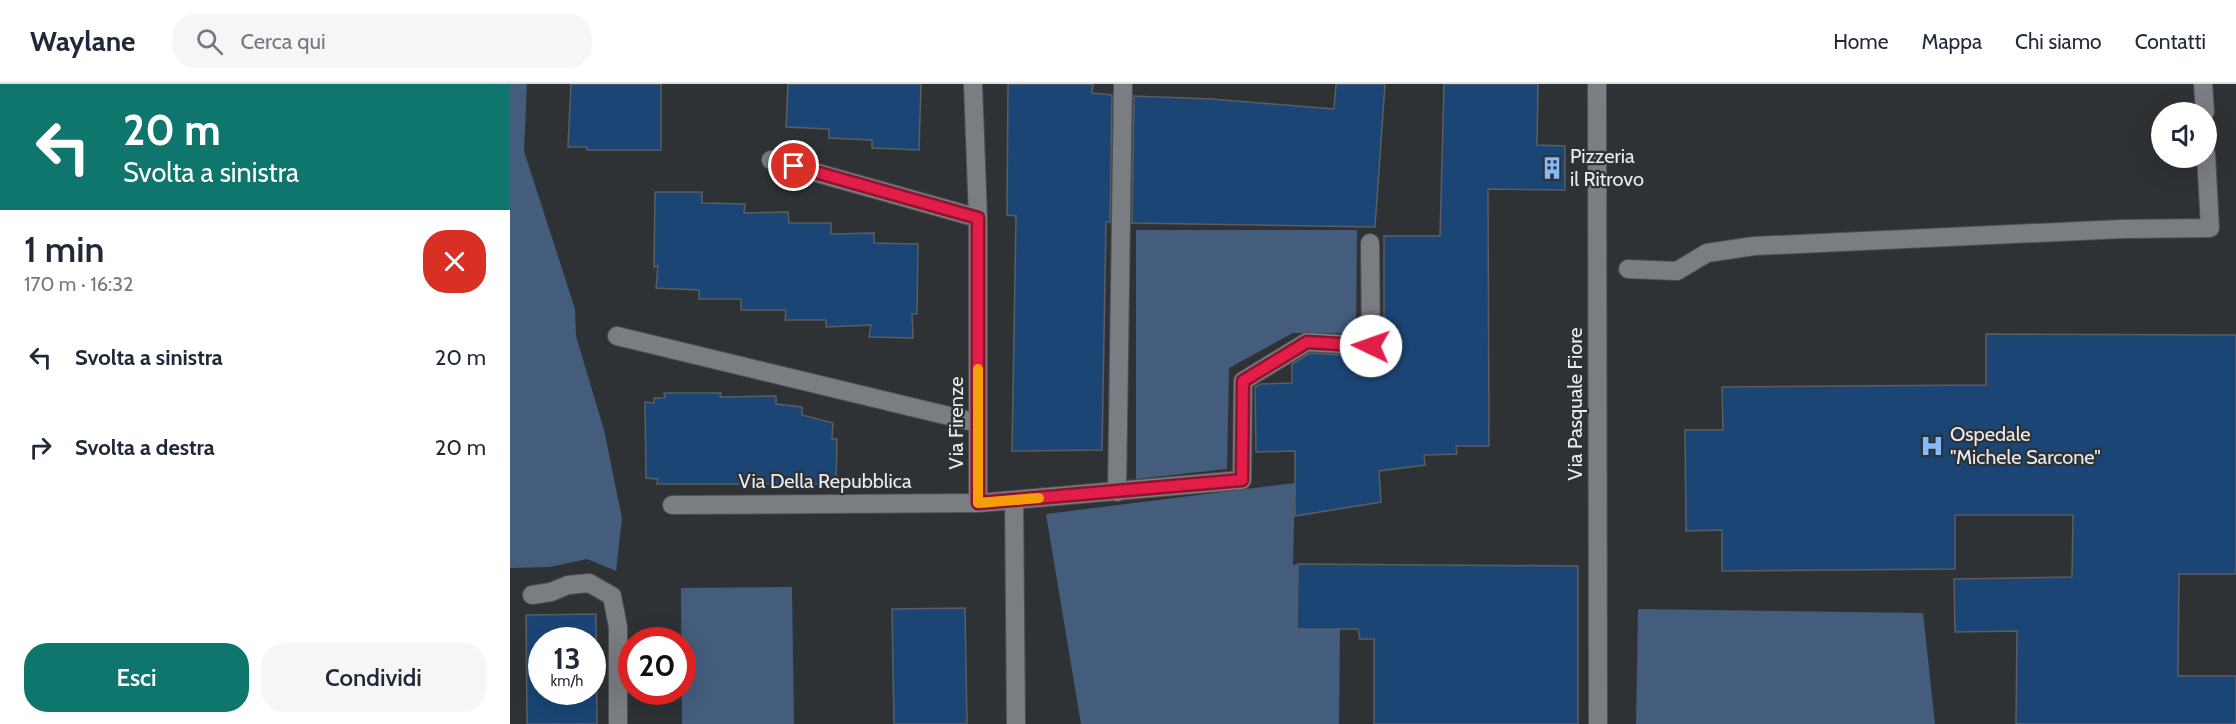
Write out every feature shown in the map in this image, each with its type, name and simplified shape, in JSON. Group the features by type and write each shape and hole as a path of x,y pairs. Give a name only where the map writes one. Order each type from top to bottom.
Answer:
{"street":[{"name":"Via Firenze","path":"974,84 978,218 978,503"},
{"path":"1117,492 1123,84"},
{"name":"Via Pasquale Fiore","path":"1597,84 1598,724"},
{"path":"2203,84 2204,102"},
{"path":"771,160 978,218"},
{"path":"1628,269 1677,271 1707,253 1754,246 2122,229 2210,228 2207,168"},
{"path":"978,503 1242,480 1243,381 1307,342 1371,346 1370,243"},
{"path":"617,336 978,423"},
{"path":"1014,500 1016,724"},
{"name":"Via Della Repubblica","path":"672,505 978,503"},
{"path":"532,595 551,592 568,585 589,583 612,596 618,627 618,724"}],"shaded area":[{"path":"510,84 527,84 524,151 575,309 576,336 604,430 622,518 616,571 587,559 550,567 510,568"},
{"path":"1136,230 1357,230 1356,333 1293,333 1229,368 1227,469 1136,479"},
{"path":"1295,483 1293,565 1298,564 1297,628 1340,629 1339,724 1081,724 1046,514"},
{"path":"792,587 794,724 682,724 682,705 696,705 696,627 681,627 681,588"},
{"path":"1638,609 1923,613 1935,724 1636,724"}],"building":[{"path":"571,84 661,84 661,150 587,150 587,147 568,147"},
{"path":"788,84 921,84 919,150 872,148 872,140 829,138 829,129 786,127"},
{"path":"1008,84 1093,84 1092,93 1112,95 1110,222 1106,222 1102,450 1012,451 1016,216 1007,215"},
{"path":"1336,84 1385,84 1375,227 1132,223 1134,96 1211,99 1334,109"},
{"path":"1444,84 1538,84 1537,145 1565,146 1565,190 1488,189 1489,446 1456,446 1457,454 1424,455 1425,465 1379,471 1381,502 1295,516 1295,451 1256,452 1255,387 1261,384 1292,383 1292,364 1310,353 1370,357 1384,352 1384,236 1440,236"},
{"path":"655,192 702,192 702,203 745,204 744,213 788,212 789,223 831,223 831,234 874,233 874,243 918,244 917,314 912,314 913,338 869,337 871,325 826,327 826,320 785,320 786,310 741,310 741,299 699,299 699,290 656,288 658,266 654,267"},
{"path":"1986,334 2236,335 2236,574 2179,574 2178,676 2236,676 2236,724 2016,724 2017,631 1955,632 1954,579 2072,577 2073,515 1955,515 1955,569 1722,571 1722,530 1686,531 1685,430 1723,430 1722,387 1986,385"},
{"path":"664,393 721,393 720,397 776,396 776,404 802,407 802,415 833,423 832,439 837,439 836,484 657,484 658,479 646,478 645,402 654,403 654,398 665,398"},
{"path":"1298,564 1578,566 1578,724 1374,724 1374,639 1360,639 1358,629 1297,629"},
{"path":"965,608 967,724 894,724 892,609"},
{"path":"596,614 596,627 528,627 528,705 597,705 597,724 527,724 526,615"}],"slow traffic":[{"path":"978,369 978,503 1039,498"}],"place":[{"name":"Pizzeria il Ritrovo","path":"1552,168"},
{"name":"Ospedale \"Michele Sarcone\"","path":"1932,446"}],"route":[{"path":"794,166 978,218 978,503 1242,480 1243,381 1307,342 1371,346"}]}
